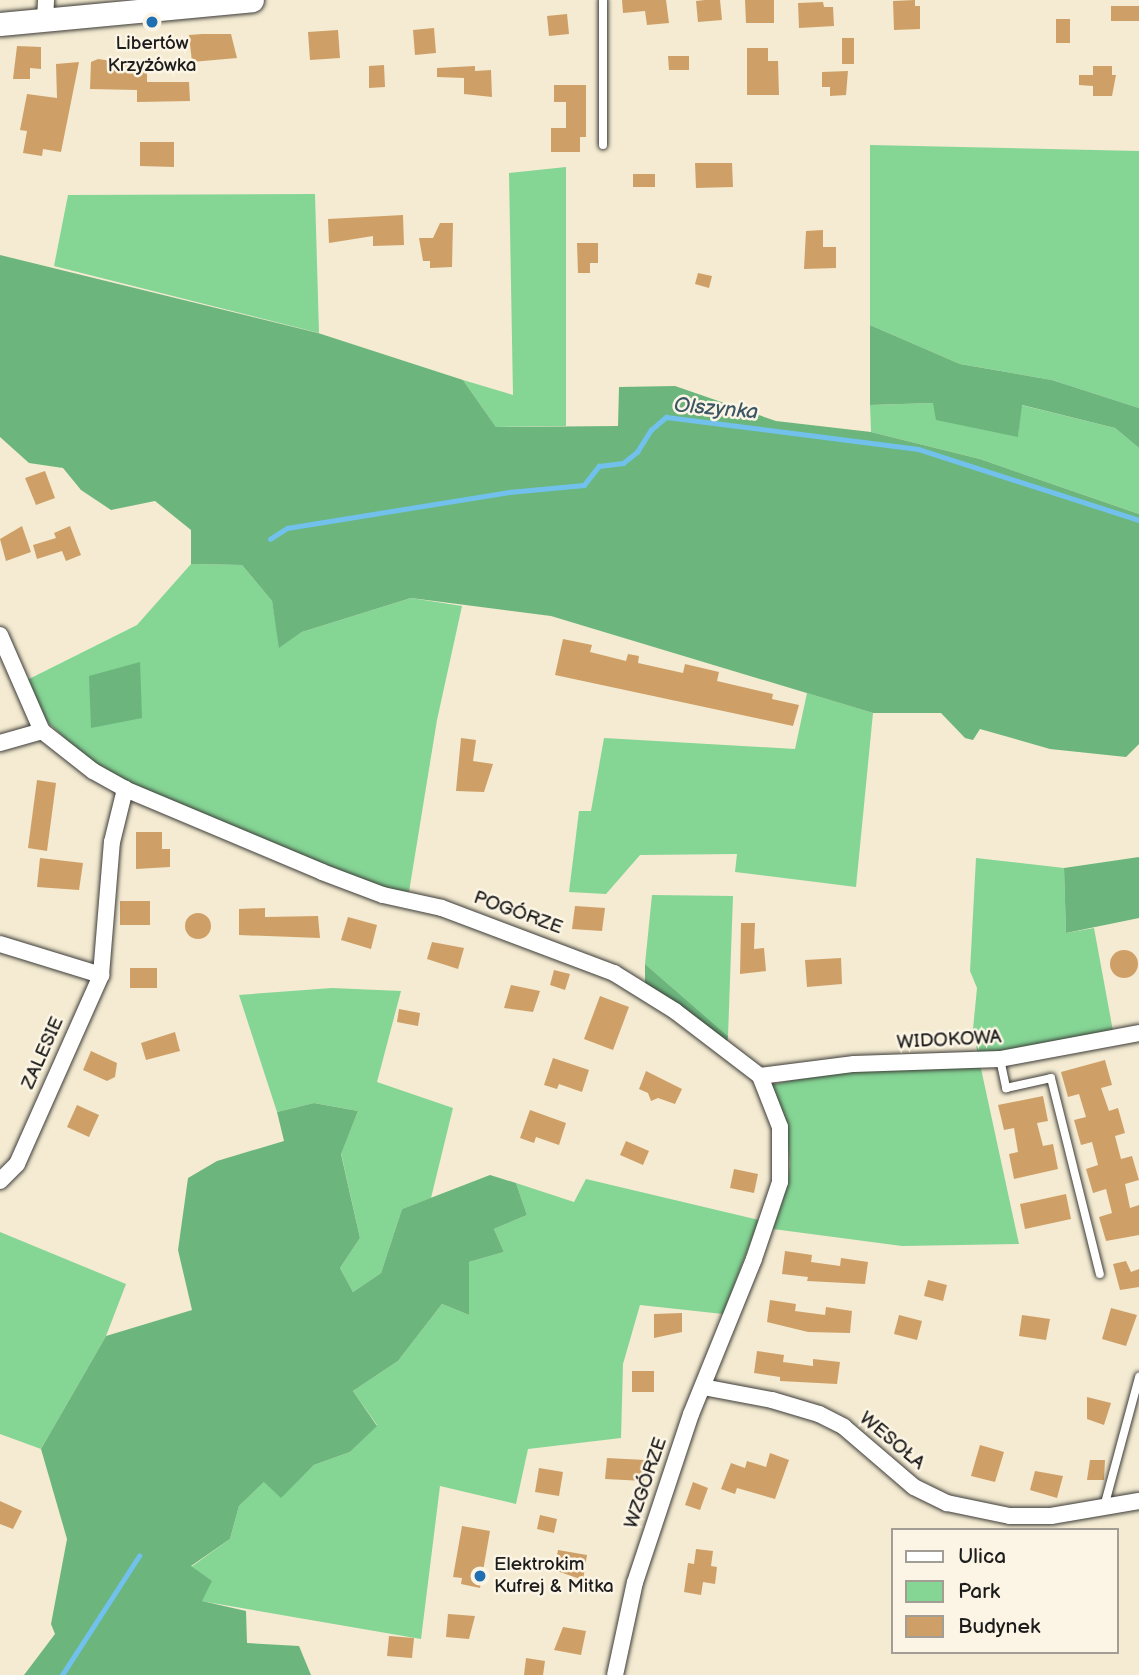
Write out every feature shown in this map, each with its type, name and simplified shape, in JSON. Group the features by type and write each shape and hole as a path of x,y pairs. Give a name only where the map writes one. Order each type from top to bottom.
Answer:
{"street":[{"path":"0,24 45,10 252,0"},
{"name":"POGÓRZE","path":"0,635 42,731 93,771 125,789 383,895 442,908 584,959 662,1002 760,1076"},
{"path":"0,743 42,731"},
{"name":"ZALESIE","path":"0,1181 17,1164 101,975 112,842 125,789"},
{"path":"0,944 101,975"},
{"name":"WIDOKOWA","path":"760,1076 854,1064 1000,1059 1139,1033"},
{"path":"703,1387 780,1182 779,1127 760,1076"},
{"name":"WESOŁA","path":"703,1387 819,1414 844,1427 914,1487 947,1503 1010,1516 1051,1516 1139,1501"},
{"name":"WZGÓRZE","path":"615,1675 635,1582 703,1387"}],"lane":[{"path":"603,0 603,145"},
{"path":"1000,1059 1006,1088 1051,1078 1100,1274"},
{"path":"1104,1507 1139,1377"}],"green space":[{"path":"870,145 1139,151 1139,408 1052,380 960,364 870,325"},
{"path":"566,167 566,426 496,427 463,380 513,395 509,173"},
{"path":"315,194 319,333 54,266 68,195"},
{"path":"0,255 318,333 463,380 496,427 618,426 619,387 675,386 776,421 871,432 980,459 1139,514 1139,744 1126,757 1050,749 980,729 973,740 965,738 941,713 873,713 551,616 411,598 302,632 279,648 272,601 242,565 191,564 191,530 155,501 111,510 81,490 63,468 29,463 0,437"},
{"path":"870,325 960,364 1052,380 1139,408 1139,448 1115,428 1022,405 1018,437 936,420 933,403 870,405"},
{"path":"933,403 1018,436 1021,405 1115,428 1139,448 1139,514 980,459 871,432 870,405"},
{"path":"191,564 242,565 272,601 280,647 302,632 411,598 462,606 437,720 409,892 385,889 142,790 86,758 39,714 23,682 137,625"},
{"path":"140,662 142,718 91,728 89,676"},
{"path":"807,693 873,713 856,887 735,872 737,854 640,855 606,894 569,892 579,811 591,811 604,738 795,749"},
{"path":"1139,857 1139,918 1066,933 1064,868"},
{"path":"976,858 1064,868 1066,933 1094,928 1113,1031 978,1056 973,1029 977,988 970,971"},
{"path":"652,895 733,896 728,1036 645,964"},
{"path":"645,964 728,1036 727,1045 645,986"},
{"path":"332,988 401,991 377,1082 453,1108 431,1198 402,1209 381,1273 353,1292 340,1268 360,1238 341,1153 358,1111 314,1103 277,1112 239,995"},
{"path":"980,1064 1019,1244 902,1246 773,1229 788,1184 790,1163 787,1135 770,1085 836,1071"},
{"path":"314,1103 358,1111 341,1154 360,1238 340,1268 353,1292 381,1273 402,1209 490,1175 516,1183 527,1215 494,1229 504,1252 469,1262 469,1315 442,1304 398,1361 353,1391 377,1426 350,1452 314,1465 281,1498 264,1482 239,1506 230,1539 191,1566 212,1581 202,1601 246,1611 247,1643 299,1646 311,1675 24,1675 55,1634 51,1624 67,1539 41,1449 106,1336 192,1310 178,1250 188,1178 217,1161 284,1141 277,1112"},
{"path":"586,1179 759,1220 723,1314 640,1305 623,1364 621,1438 528,1449 516,1504 440,1486 421,1639 201,1601 191,1567 230,1539 239,1506 265,1481 281,1497 314,1465 350,1452 377,1425 353,1391 398,1361 442,1304 469,1315 469,1262 504,1252 494,1229 527,1215 516,1183 574,1202"},
{"path":"0,1232 126,1284 106,1336 41,1449 0,1434"}],"building":[{"path":"622,0 666,0 669,23 647,25 645,11 623,13"},
{"path":"720,0 722,20 698,22 696,1"},
{"path":"745,0 774,0 774,23 746,23"},
{"path":"915,0 915,6 920,6 920,29 894,30 893,1"},
{"path":"823,2 824,7 833,7 834,26 799,28 798,3"},
{"path":"1111,6 1139,6 1139,21 1111,21"},
{"path":"567,14 569,34 549,36 547,16"},
{"path":"1056,19 1070,19 1070,43 1056,43"},
{"path":"434,28 436,53 415,55 413,30"},
{"path":"338,30 340,58 310,60 308,32"},
{"path":"231,34 237,58 192,62 189,35"},
{"path":"842,38 854,38 854,64 842,64"},
{"path":"17,46 41,47 41,69 30,68 30,79 13,79"},
{"path":"747,48 768,48 768,61 778,61 779,95 747,95"},
{"path":"668,56 689,56 689,70 669,70"},
{"path":"98,59 147,66 147,82 189,82 190,101 137,102 137,90 90,89 91,62"},
{"path":"79,62 61,152 43,149 42,156 23,153 27,131 20,130 27,94 57,98 56,64"},
{"path":"384,65 385,87 369,88 369,66"},
{"path":"475,66 475,71 491,70 492,97 464,94 464,78 437,77 437,68"},
{"path":"1093,66 1112,66 1112,75 1116,75 1112,96 1093,96 1093,86 1079,85 1079,75 1093,75"},
{"path":"848,71 846,95 830,96 830,87 822,87 822,72"},
{"path":"554,85 586,85 586,137 580,137 580,152 551,152 551,128 566,128 566,102 554,102"},
{"path":"140,142 174,142 174,167 140,166"},
{"path":"695,163 732,163 733,187 696,188"},
{"path":"633,174 655,174 655,187 633,187"},
{"path":"403,215 404,245 373,246 373,236 329,243 328,219"},
{"path":"440,223 453,223 452,267 430,268 430,261 423,261 419,238 433,238"},
{"path":"823,230 823,247 836,247 836,268 804,269 806,231"},
{"path":"577,243 598,243 598,263 590,263 590,273 578,273"},
{"path":"698,273 712,276 709,288 695,284"},
{"path":"45,471 55,498 36,505 25,478"},
{"path":"22,526 31,552 6,561 0,539"},
{"path":"70,526 81,555 66,561 62,551 37,559 33,545 56,538 54,533"},
{"path":"563,639 592,645 590,652 626,661 628,654 639,656 638,663 683,673 685,664 719,672 717,681 773,694 772,699 799,705 793,726 555,675"},
{"path":"461,738 476,740 473,761 493,764 484,792 456,791"},
{"path":"37,780 56,783 47,851 28,848"},
{"path":"136,832 162,832 162,849 170,849 170,867 136,869"},
{"path":"40,858 83,863 79,890 37,887"},
{"path":"120,901 150,901 150,925 120,925"},
{"path":"575,906 605,908 602,931 572,929"},
{"path":"265,908 265,917 318,916 320,938 239,935 239,909"},
{"path":"198,913 207,917 211,926 207,935 198,939 189,935 185,926 189,917"},
{"path":"348,917 377,925 371,949 341,940"},
{"path":"741,923 755,923 754,949 764,948 766,971 740,974"},
{"path":"432,942 464,948 458,969 427,959"},
{"path":"1124,950 1134,954 1138,964 1134,974 1124,978 1114,974 1110,964 1114,954"},
{"path":"841,958 842,984 807,987 805,960"},
{"path":"130,968 157,968 157,988 130,988"},
{"path":"554,970 570,974 565,990 550,985"},
{"path":"511,985 540,991 533,1012 504,1008"},
{"path":"600,996 629,1007 613,1050 584,1039"},
{"path":"399,1009 420,1013 418,1026 397,1022"},
{"path":"175,1032 180,1051 146,1060 141,1043"},
{"path":"91,1051 117,1063 115,1077 107,1081 83,1070"},
{"path":"553,1058 589,1070 582,1092 559,1084 557,1089 544,1085"},
{"path":"1105,1060 1112,1085 1101,1088 1109,1111 1118,1108 1125,1133 1115,1136 1121,1159 1132,1156 1139,1180 1125,1184 1130,1208 1139,1205 1139,1235 1106,1241 1099,1217 1112,1213 1106,1189 1093,1193 1086,1169 1098,1165 1092,1142 1081,1145 1074,1120 1086,1117 1079,1094 1068,1097 1061,1072"},
{"path":"646,1071 682,1089 675,1104 658,1098 651,1101 648,1093 639,1089"},
{"path":"1043,1096 1048,1121 1037,1123 1043,1146 1053,1144 1058,1169 1014,1179 1009,1154 1018,1152 1014,1128 1004,1130 998,1105"},
{"path":"77,1105 99,1115 89,1137 67,1127"},
{"path":"530,1110 566,1123 559,1145 536,1137 534,1143 520,1138"},
{"path":"626,1141 649,1151 643,1165 620,1155"},
{"path":"734,1169 758,1174 754,1193 730,1188"},
{"path":"1066,1194 1071,1219 1025,1229 1020,1204"},
{"path":"785,1251 812,1255 811,1262 840,1266 841,1258 868,1262 865,1284 807,1281 808,1277 782,1274"},
{"path":"1126,1261 1131,1272 1139,1269 1139,1287 1120,1290 1113,1264"},
{"path":"928,1280 947,1285 943,1301 924,1296"},
{"path":"770,1300 796,1304 795,1311 825,1315 826,1307 852,1311 850,1333 808,1332 767,1322"},
{"path":"1111,1308 1137,1315 1126,1346 1102,1339"},
{"path":"682,1313 682,1332 654,1338 654,1314"},
{"path":"899,1315 922,1321 917,1340 894,1334"},
{"path":"1022,1315 1050,1319 1046,1340 1019,1336"},
{"path":"757,1351 784,1355 783,1362 813,1366 813,1359 840,1362 837,1384 780,1381 780,1377 754,1373"},
{"path":"632,1371 654,1371 654,1392 632,1392"},
{"path":"1087,1397 1111,1403 1104,1425 1087,1419"},
{"path":"980,1445 1004,1452 995,1482 971,1476"},
{"path":"770,1453 789,1460 775,1499 737,1488 735,1494 721,1489 731,1463 745,1468 747,1461 766,1467"},
{"path":"607,1458 645,1460 644,1481 605,1479"},
{"path":"1090,1460 1105,1460 1104,1480 1087,1480"},
{"path":"539,1468 563,1472 559,1496 535,1492"},
{"path":"1035,1471 1063,1476 1057,1498 1030,1490"},
{"path":"693,1482 708,1488 700,1510 685,1505"},
{"path":"0,1501 22,1511 13,1529 0,1524"},
{"path":"540,1515 557,1519 554,1533 537,1529"},
{"path":"462,1526 490,1531 480,1588 461,1584 462,1578 453,1577"},
{"path":"696,1549 713,1551 711,1566 717,1567 715,1584 703,1582 701,1595 684,1592 688,1563 694,1564"},
{"path":"558,1550 587,1555 583,1580 554,1570"},
{"path":"448,1614 475,1616 469,1639 446,1637"},
{"path":"563,1627 586,1631 581,1655 554,1650"},
{"path":"389,1636 414,1638 412,1658 387,1656"},
{"path":"526,1658 545,1661 543,1675 524,1675"}],"waterway":[{"name":"Olszynka","path":"270,539 287,528 509,492 584,485 599,466 623,463 637,452 651,430 666,417 918,449 1139,520"},
{"path":"62,1675 139,1556"}],"place":[{"name":"Libertów Krzyżówka","path":"152,22"},
{"name":"Elektrokim Kufrej & Mitka","path":"480,1576"}]}
